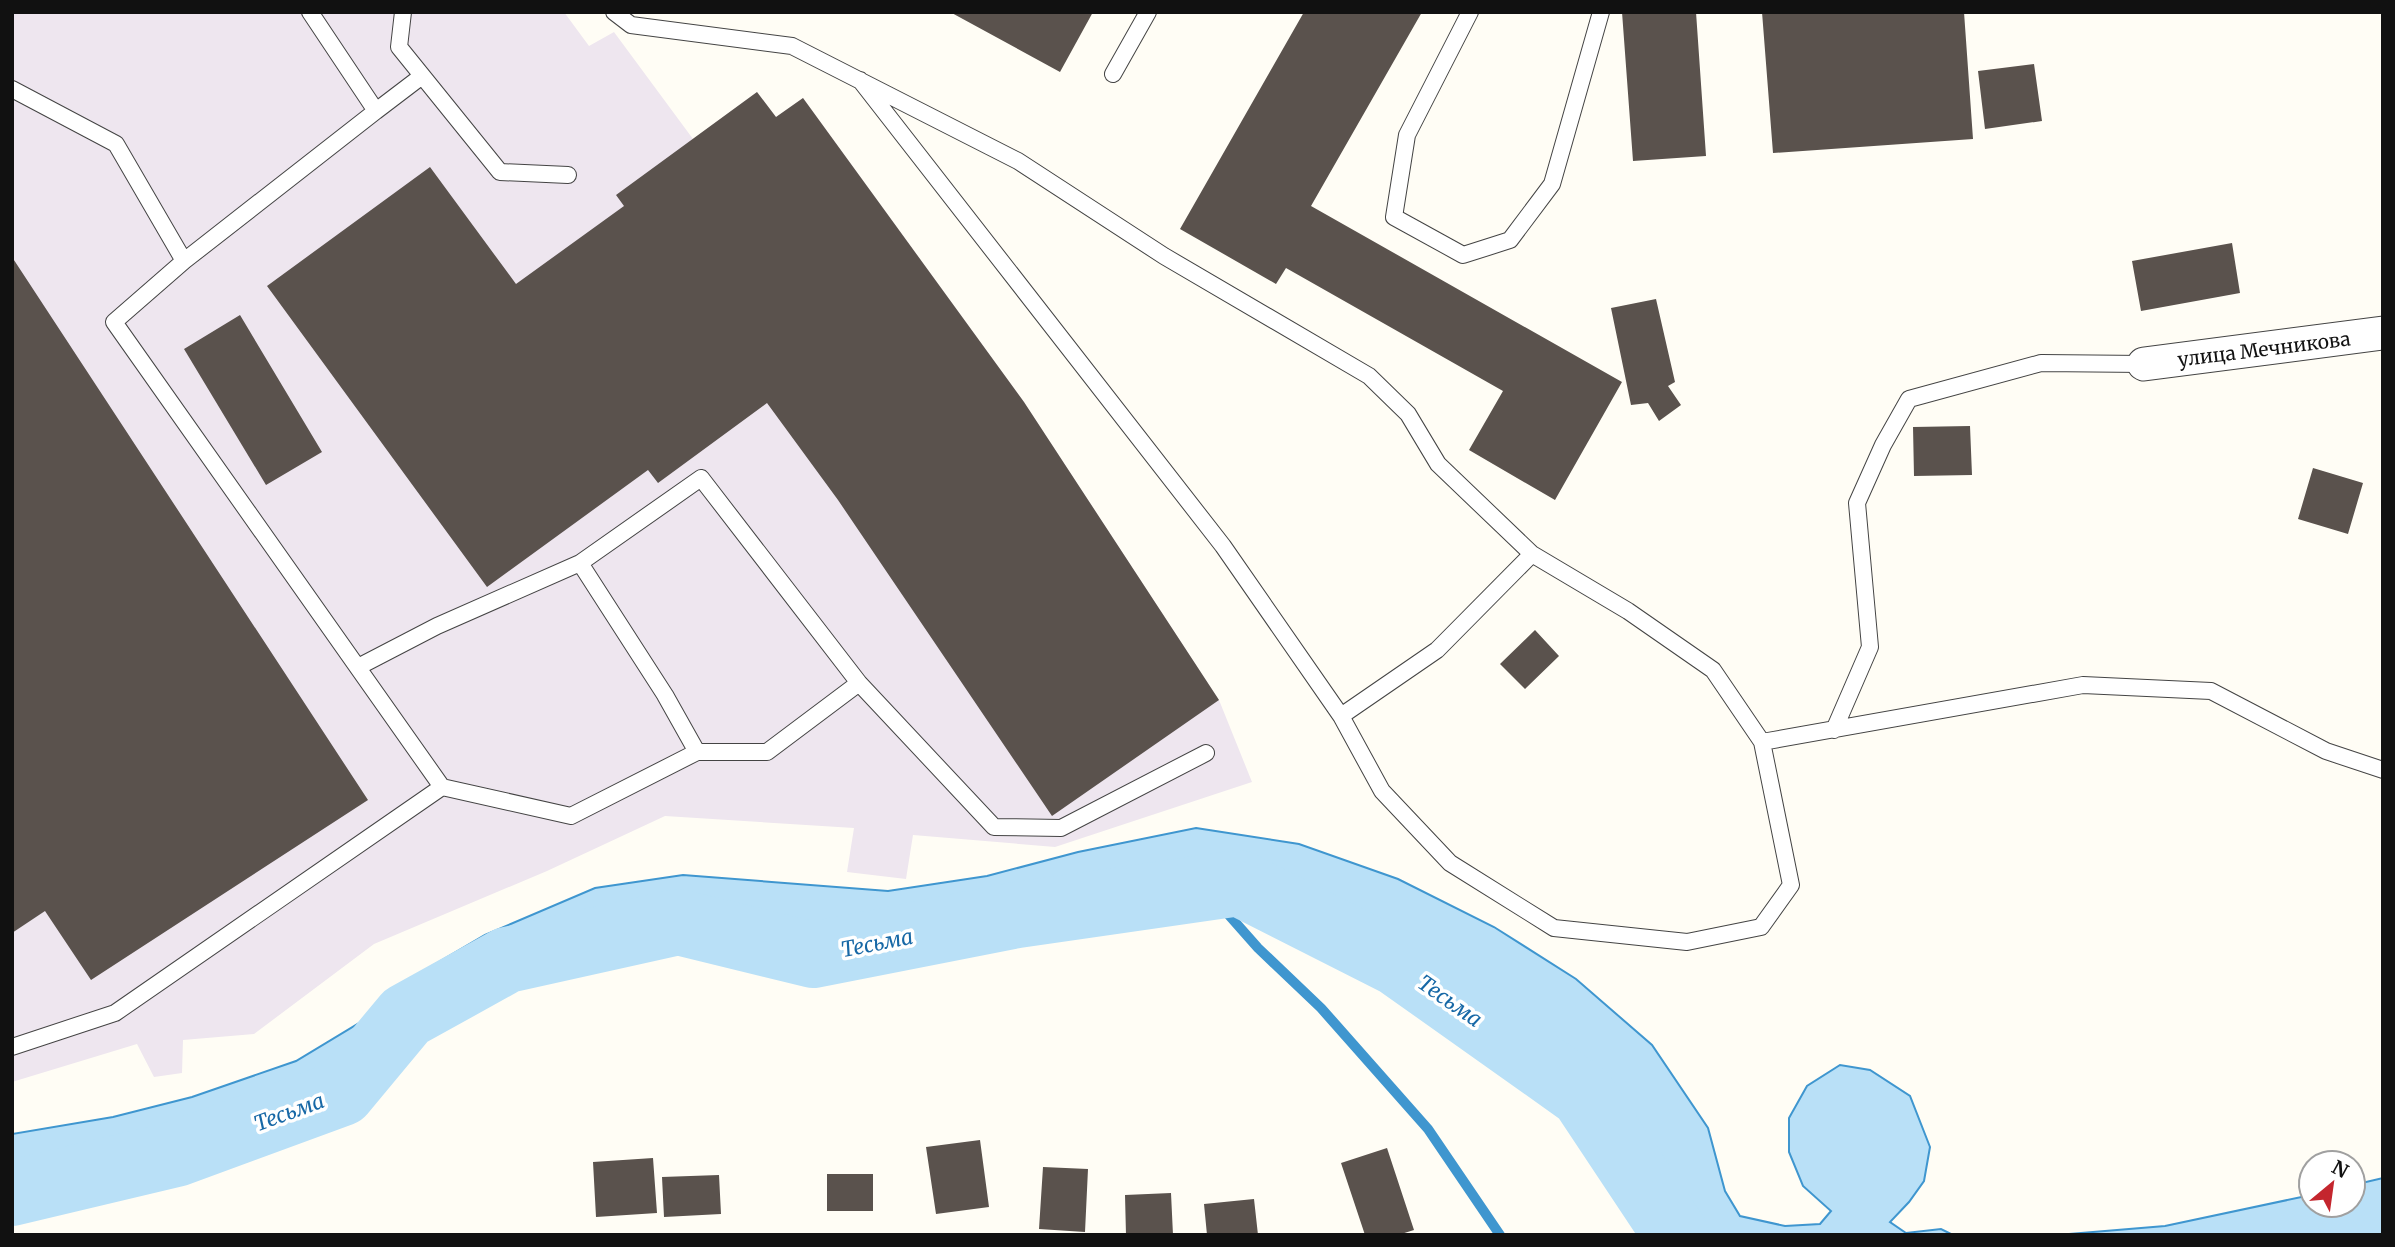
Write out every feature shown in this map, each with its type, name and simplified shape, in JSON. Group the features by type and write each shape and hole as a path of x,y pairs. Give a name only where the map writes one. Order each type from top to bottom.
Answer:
{"street":[{"name":"улица Мечникова","path":"2144,364 2383,333"}],"lane":[{"path":"310,12 376,111"},
{"path":"403,12 400,47 500,172 568,175"},
{"path":"614,12 631,25 792,46 860,80 1018,161 1164,256 1369,376 1408,414 1438,464 1532,554 1628,611 1713,670 1762,742 1791,885 1761,927 1687,942 1554,928 1450,863 1381,791 1341,716 1223,546 860,80"},
{"path":"1113,74 1148,12"},
{"path":"1470,12 1407,135 1394,217 1463,255 1510,240 1552,184 1601,12"},
{"path":"422,76 184,261 114,323 442,787 571,816 697,752 767,752 859,683"},
{"path":"12,89 116,144 184,261"},
{"path":"1834,730 1870,647 1857,503 1883,445 1909,398 2041,363 2144,364"},
{"path":"358,667 437,626 580,564 701,478 859,683 993,827 1061,828 1206,753"},
{"path":"1341,716 1437,650 1532,554"},
{"path":"580,564 665,695 697,752"},
{"path":"1762,742 2083,685 2211,691 2326,751 2383,769"},
{"path":"12,1047 115,1013 442,787"}],"shaded area":[{"path":"12,12 564,12 589,46 614,32 693,139 757,92 776,117 803,98 1024,402 1219,700 1252,782 1055,847 913,835 906,879 847,872 854,828 665,816 547,871 374,944 254,1034 183,1040 182,1073 154,1077 137,1044 12,1082"}],"water":[{"path":"1196,828 1299,844 1398,879 1494,927 1576,979 1652,1045 1708,1128 1725,1191 1740,1216 1785,1226 1820,1224 1831,1211 1803,1186 1789,1152 1789,1118 1807,1086 1840,1065 1870,1070 1910,1096 1930,1147 1924,1181 1890,1222 1906,1233 1941,1229 1953,1235 1694,1235 1658,1157 1598,1078 1403,944 1302,908 1159,879 1073,899 992,928 911,937 836,935 738,922 617,924 514,952 440,997 361,1071 261,1118 164,1153 110,1154 12,1170 12,1134 113,1117 192,1097 296,1061 379,1011 420,973 485,935 595,888 683,875 888,891 987,876 1078,852"},
{"path":"2383,1178 2383,1235 2057,1235 2165,1226 2297,1198 2297,1219 2367,1219 2367,1182"}],"building":[{"path":"950,12 1093,12 1060,72"},
{"path":"1304,12 1422,12 1311,206 1622,382 1555,500 1469,450 1503,391 1286,268 1276,284 1180,229"},
{"path":"1622,12 1696,12 1706,156 1633,161"},
{"path":"1762,12 1964,12 1973,139 1773,153"},
{"path":"2034,64 2042,121 1985,129 1978,71"},
{"path":"757,92 776,117 803,98 1024,402 1219,700 1052,816 838,500 767,403 658,483 648,470 487,587 267,286 430,167 516,284 624,206 616,195"},
{"path":"2232,243 2240,293 2141,311 2132,261"},
{"path":"12,257 368,800 91,980 45,911 12,933"},
{"path":"1656,299 1675,382 1668,386 1681,405 1659,421 1648,403 1631,405 1611,308"},
{"path":"240,315 322,452 266,485 184,349"},
{"path":"1970,426 1972,475 1914,476 1913,427"},
{"path":"2313,468 2363,483 2348,534 2298,519"},
{"path":"1535,630 1559,656 1525,689 1500,664"},
{"path":"980,1140 989,1207 936,1214 926,1147"},
{"path":"1387,1148 1414,1230 1398,1235 1365,1235 1341,1163"},
{"path":"653,1158 657,1213 596,1217 593,1162"},
{"path":"1043,1167 1088,1169 1085,1232 1039,1229"},
{"path":"827,1174 873,1174 873,1211 827,1211"},
{"path":"719,1175 721,1214 664,1217 662,1177"},
{"path":"1171,1193 1173,1235 1126,1235 1125,1195"},
{"path":"1254,1199 1258,1235 1207,1235 1204,1204"}],"waterway":[{"name":"Тесьма","path":"12,1193 176,1154 342,1093 406,1016 507,960 678,922 813,955 1017,915 1239,883 1397,963 1583,1095 1676,1235"},
{"path":"1205,888 1258,948 1321,1008 1428,1129 1500,1235"}]}
